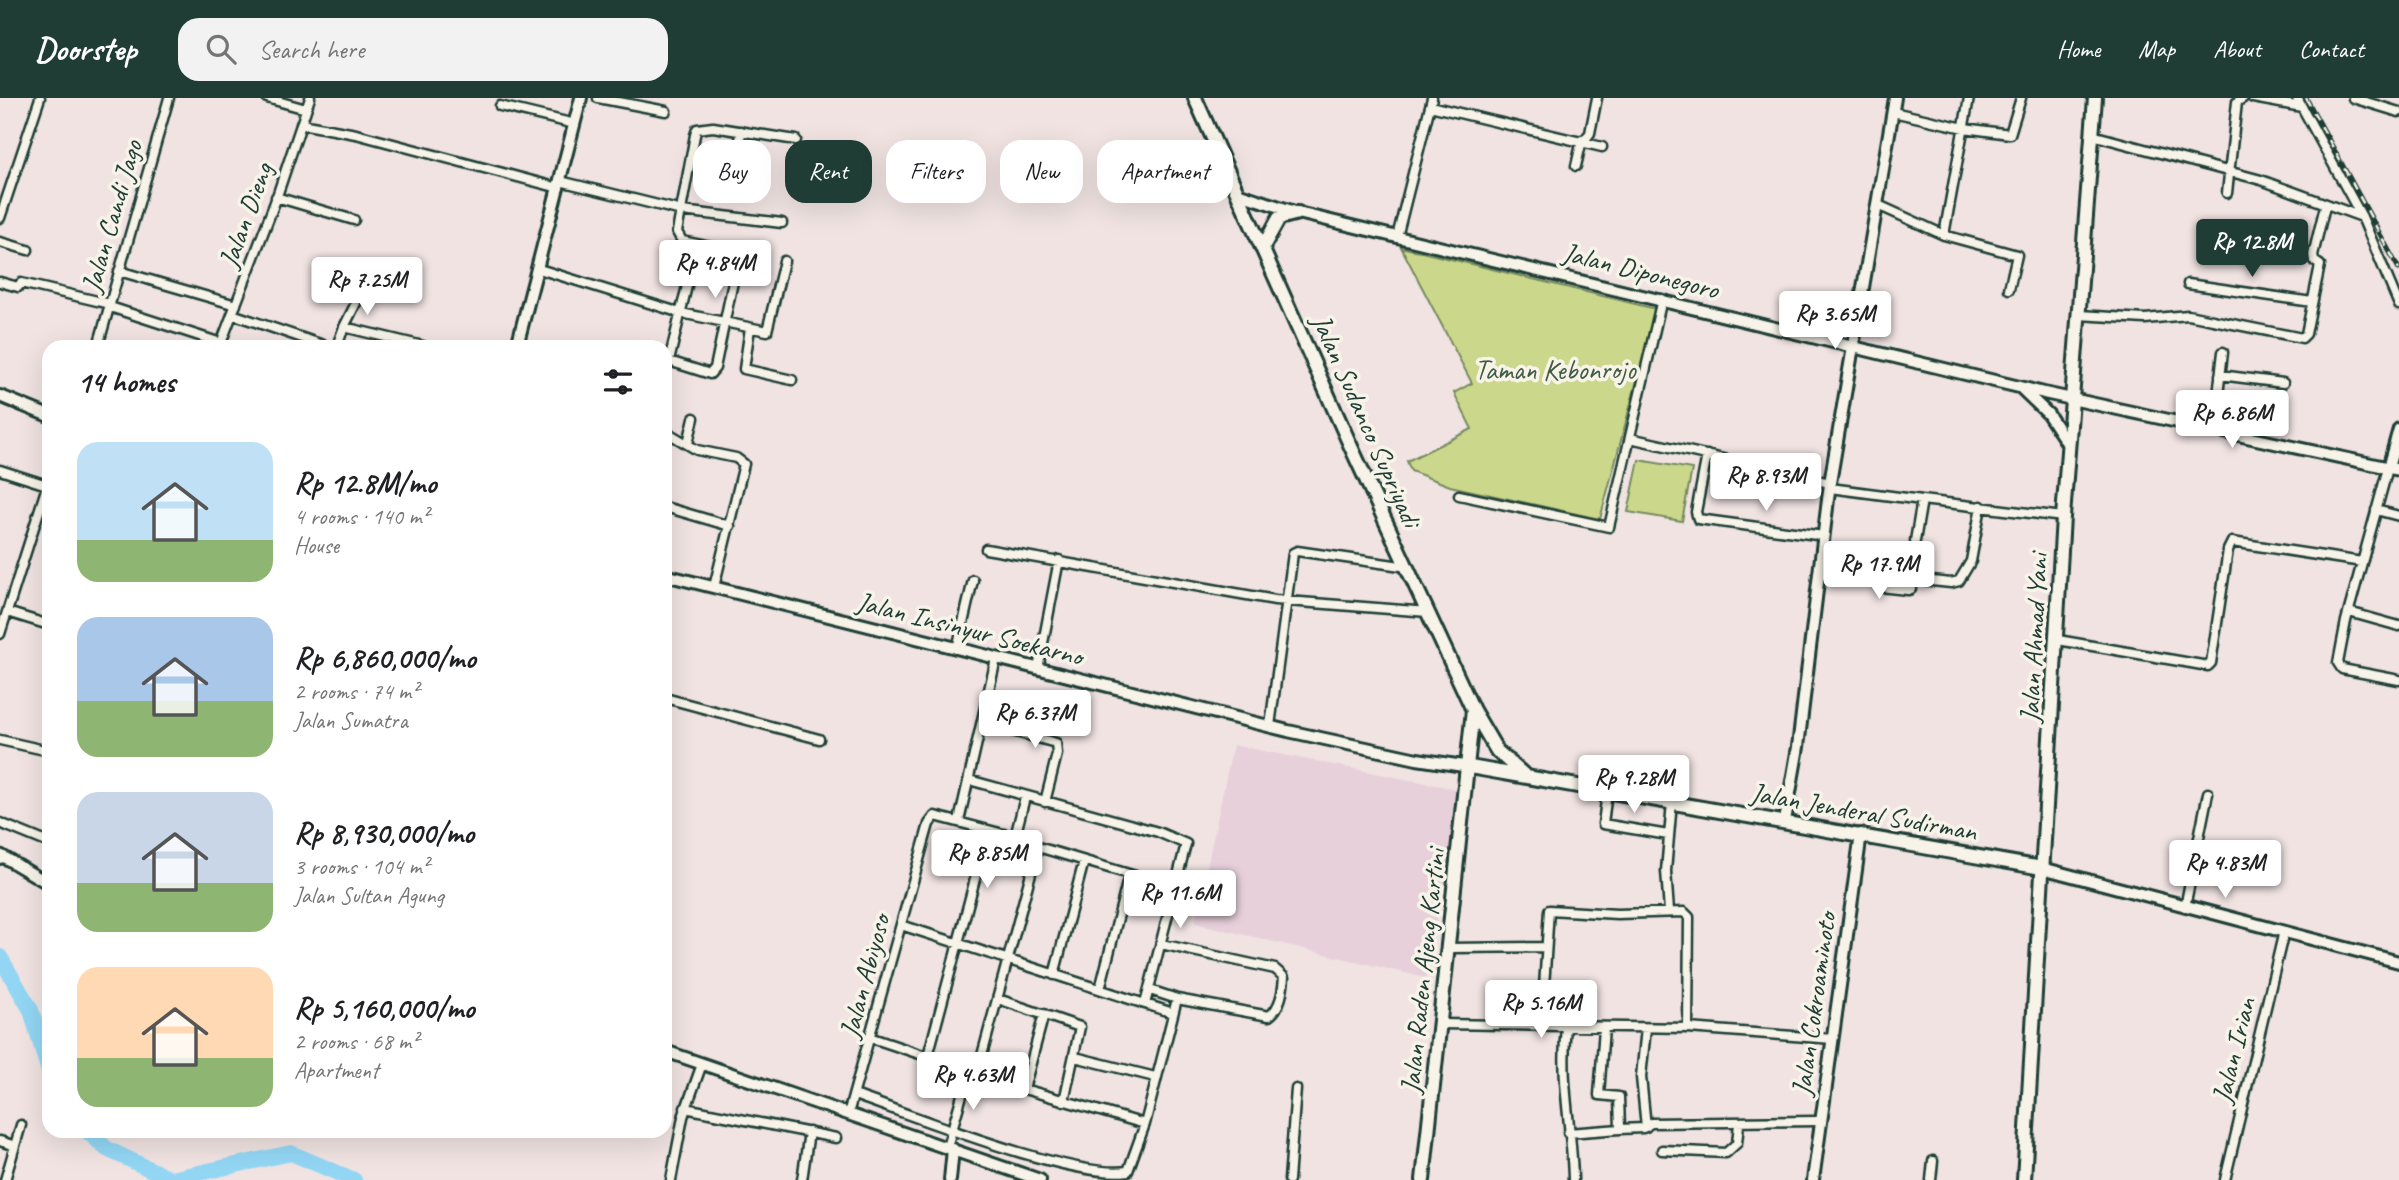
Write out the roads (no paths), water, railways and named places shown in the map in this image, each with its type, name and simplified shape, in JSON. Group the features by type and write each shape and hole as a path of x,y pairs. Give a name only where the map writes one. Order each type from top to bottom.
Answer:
{"main road":[{"path":"519,340 581,98"},
{"name":"Jalan Sudanco Supriyadi","path":"1195,98 1473,710 1469,767"},
{"path":"1786,821 1830,486 1895,98"},
{"name":"Jalan Ahmad Yani","path":"2024,1180 2058,647 2063,517 2095,98"},
{"name":"Jalan Diponegoro","path":"1240,194 1298,213 2072,398 2214,430 2393,460"},
{"path":"1263,247 1279,218 1298,213"},
{"path":"2017,385 2048,415 2069,446"},
{"path":"0,396 42,413"},
{"path":"2393,460 2399,429"},
{"name":"Jalan Insinyur Soekarno","path":"672,577 1270,726 1417,759 1469,767"},
{"path":"1473,710 1497,751 1528,778"},
{"name":"Jalan Jenderal Sudirman","path":"1469,767 2042,868"},
{"name":"Jalan Raden Ajeng Kartini","path":"1423,1180 1469,767"},
{"name":"Jalan Cokroaminoto","path":"1813,1180 1819,1121 1861,834"},
{"path":"1,856 42,880"},
{"path":"2042,868 2399,962"},
{"path":"672,1053 849,1112 1040,1180"},
{"path":"949,1147 950,1180"}],"street":[{"path":"0,218 40,98"},
{"name":"Jalan Candi Jago","path":"100,340 169,98"},
{"path":"267,98 306,109"},
{"name":"Jalan Dieng","path":"222,340 310,98"},
{"path":"598,98 666,111"},
{"path":"1576,166 1583,141 1590,133 1597,98"},
{"path":"1944,235 1969,98"},
{"path":"1893,111 1964,128 2012,134 2021,98"},
{"path":"2227,193 2234,118 2237,103 2243,98"},
{"path":"2253,98 2302,107"},
{"path":"2297,98 2362,218 2399,304"},
{"path":"2353,98 2399,112"},
{"path":"1397,237 1431,102 1602,147"},
{"path":"500,106 575,124"},
{"path":"301,124 355,134 560,185 679,211 782,223"},
{"path":"672,364 708,374 715,368 739,252 697,244 677,237 679,211 697,129 713,127 796,140"},
{"path":"740,140 741,131"},
{"path":"2092,135 2230,171 2362,218"},
{"path":"276,197 354,220"},
{"path":"1878,205 1944,235 2017,255 2009,289"},
{"path":"2079,315 2145,319 2188,315 2302,338 2306,334 2320,265 2314,260 2315,244 2325,206"},
{"path":"0,242 29,250"},
{"path":"672,350 697,244"},
{"path":"539,269 681,313 765,331 769,329 784,261"},
{"path":"119,271 236,304"},
{"path":"0,282 18,287 21,283 110,305 206,340"},
{"path":"2188,284 2312,302"},
{"path":"1460,495 1603,528 1612,522 1661,299"},
{"path":"339,340 356,303"},
{"path":"232,314 308,340"},
{"path":"344,327 398,340"},
{"path":"750,328 744,369 792,380"},
{"path":"2214,430 2223,352"},
{"path":"2220,375 2283,383"},
{"path":"688,443 694,418"},
{"path":"672,435 702,452 736,458 744,464 714,587"},
{"path":"1630,438 1830,486 2063,517"},
{"path":"1707,455 1696,512 1698,519 1824,536"},
{"path":"2393,460 2362,562 2339,667 2399,680"},
{"path":"0,470 42,480"},
{"path":"0,634 42,500"},
{"path":"1915,541 1922,500"},
{"path":"1820,573 1875,579 1880,587 1908,590 1913,575 1951,583 1959,581 1971,561 1980,506"},
{"path":"672,509 730,526"},
{"path":"2376,510 2399,516"},
{"path":"2058,647 2208,666 2211,663 2228,550 2232,542 2362,562"},
{"path":"986,549 1059,560 1186,586 1287,601 1429,612"},
{"path":"1270,726 1290,559 1297,551 1405,562"},
{"path":"1038,669 1059,560"},
{"path":"957,649 973,580"},
{"path":"2349,612 2399,626"},
{"path":"4,616 42,624"},
{"path":"996,659 959,821 1176,888"},
{"path":"672,700 819,739"},
{"path":"983,723 1048,738 1056,743 1057,754 1045,802"},
{"path":"0,740 42,749"},
{"path":"969,780 1182,840 1187,849 1145,1004"},
{"path":"1607,792 1603,824 1668,835"},
{"path":"2185,907 2208,793"},
{"path":"1014,837 1026,797"},
{"path":"1668,911 1668,835 1672,802"},
{"name":"Jalan Abiyoso","path":"849,1112 872,1038 929,824 935,816 959,821"},
{"path":"0,823 42,840"},
{"path":"928,1056 988,830"},
{"path":"949,1147 998,999 1038,847"},
{"path":"1054,975 1084,861"},
{"path":"1100,989 1129,875"},
{"path":"1544,987 1548,912 1551,908 1617,914 1684,912 1689,917 1688,1028"},
{"path":"901,925 1173,1013"},
{"name":"Jalan Irian","path":"2225,1180 2284,931"},
{"path":"1150,990 1177,999 1269,1016 1277,1010 1284,977 1275,969 1161,944"},
{"path":"1450,948 1546,947"},
{"path":"998,999 1080,1027 1064,1101"},
{"path":"854,1095 1076,1167 1128,1171 1134,1163 1177,999"},
{"path":"1024,1089 1044,1014"},
{"path":"1441,1024 1688,1028 1833,1039"},
{"path":"1566,1026 1563,1089 1568,1133 1572,1140 1573,1180"},
{"path":"1604,1028 1598,1095 1619,1097 1620,1129"},
{"path":"1646,1028 1641,1077 1646,1127"},
{"path":"872,1038 1024,1089 1145,1124"},
{"path":"1075,1057 1155,1077"},
{"path":"671,1180 685,1108 702,1064"},
{"path":"1289,1180 1296,1089"},
{"path":"685,1108 835,1138"},
{"path":"1568,1133 1646,1127 1651,1123 1819,1121"},
{"path":"1662,1150 1726,1153 1737,1143 1739,1124"},
{"path":"5,1180 21,1125"},
{"path":"802,1180 809,1132"},
{"path":"0,1141 15,1146"},
{"path":"1931,1180 1933,1161"}],"waterway":[{"path":"0,957 31,1010 42,1048"},
{"path":"95,1138 107,1149 171,1179 291,1153 354,1180"}],"railway":[{"path":"2306,98 2399,269"}],"park label":[{"name":"Taman Kebonrojo","path":"1555,369"}]}
